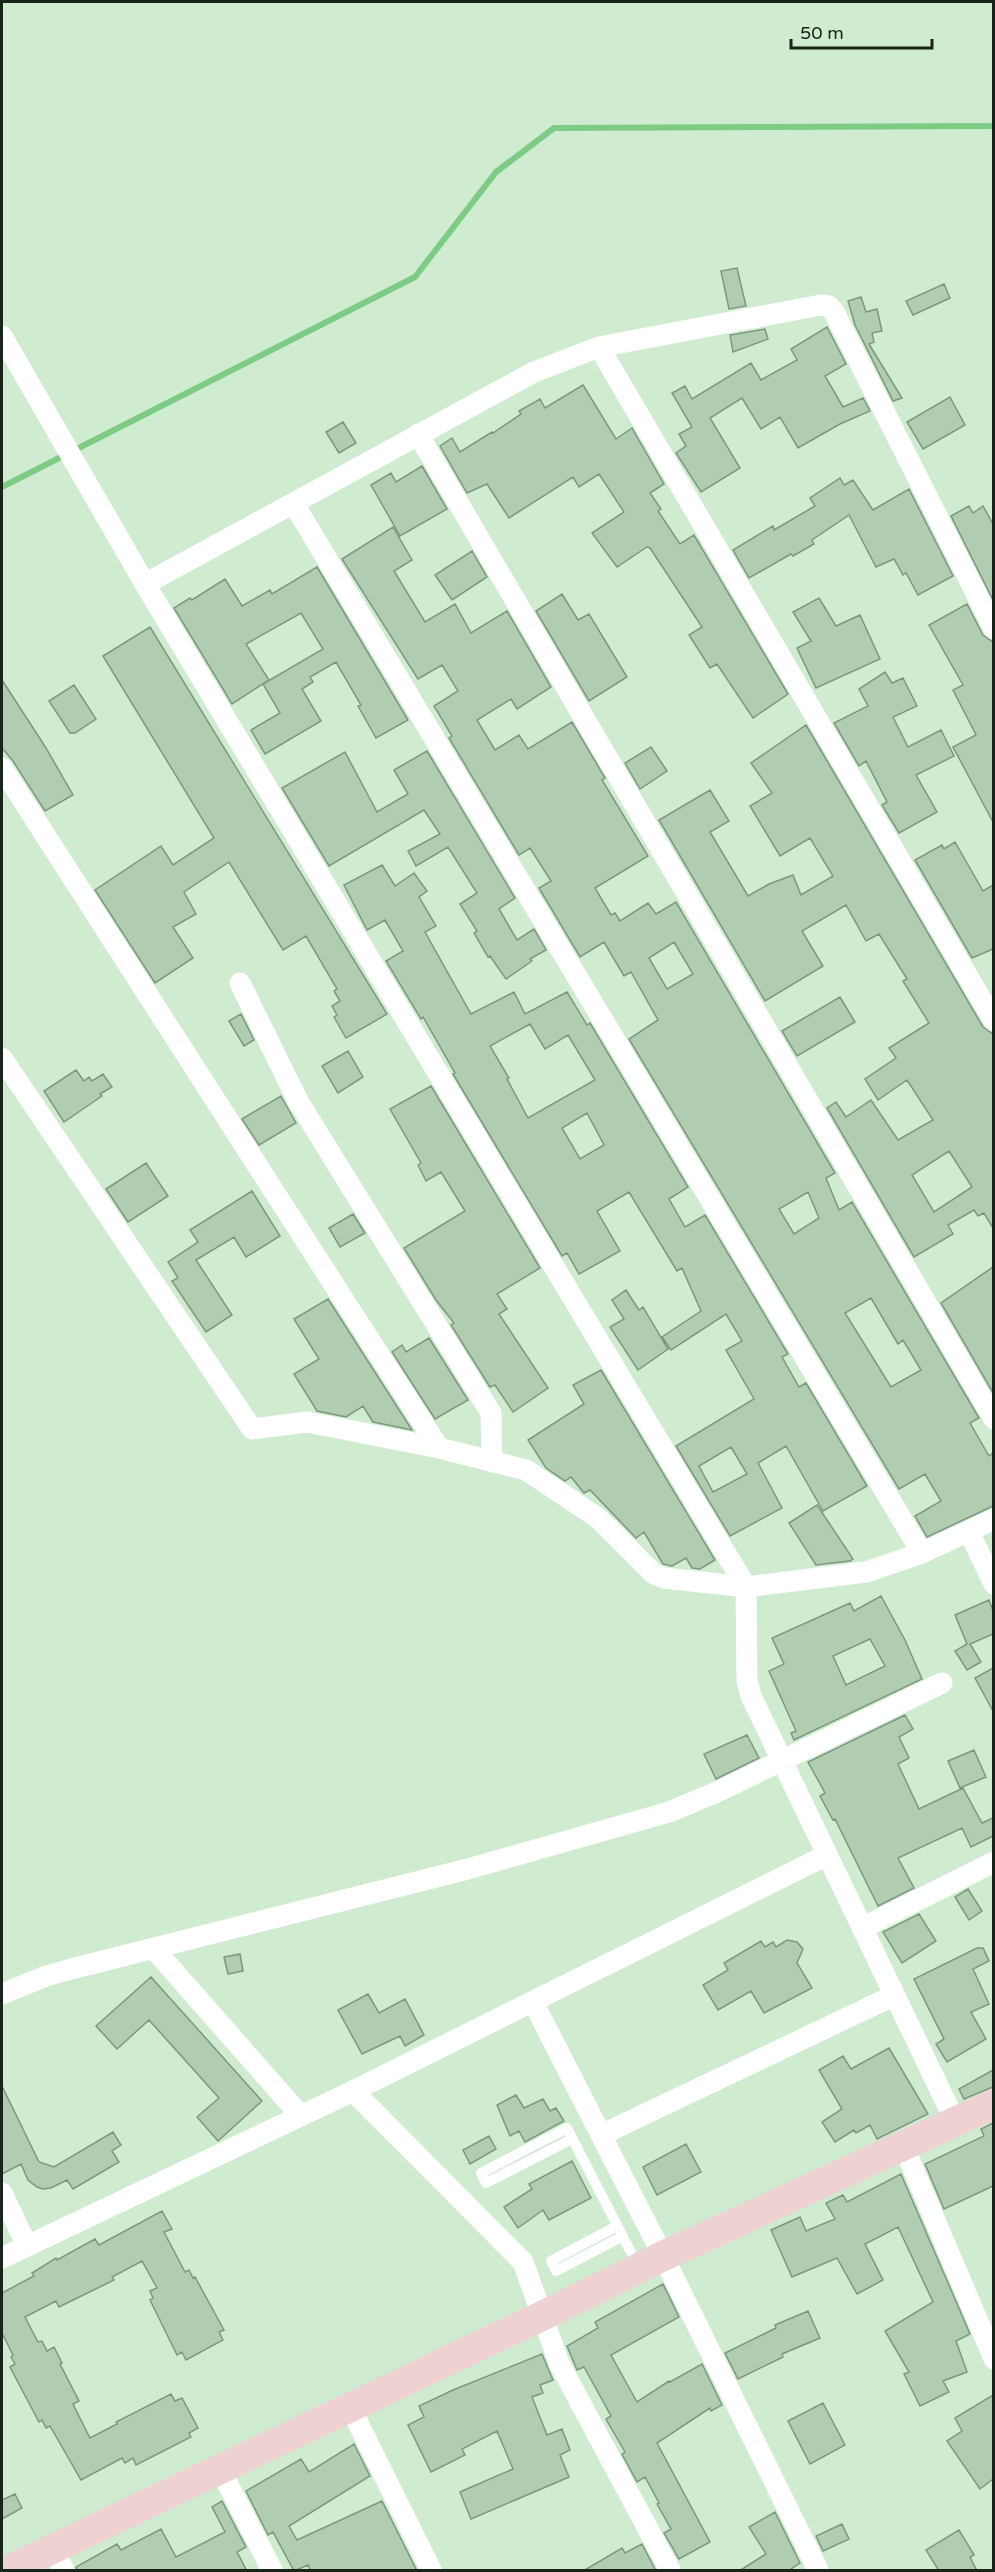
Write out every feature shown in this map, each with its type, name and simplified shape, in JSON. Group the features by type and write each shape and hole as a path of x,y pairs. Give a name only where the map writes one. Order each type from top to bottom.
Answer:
{"street":[{"path":"145,584 534,372 599,347 821,304 829,306 993,629"},
{"path":"2,336 145,584 746,1587 747,1681 751,1696 955,2121"},
{"path":"599,347 993,1021"},
{"path":"418,435 993,1419"},
{"path":"294,504 922,1554"},
{"path":"2,768 440,1448"},
{"path":"240,984 298,1101 491,1413 492,1461"},
{"path":"2,1058 252,1429 307,1422 440,1448 526,1470 598,1518 654,1574 664,1578 746,1587 866,1572 922,1554 993,1519"},
{"path":"969,1532 993,1584"},
{"path":"2,1994 46,1976 464,1869 669,1812 700,1800 942,1683"},
{"path":"2,2258 302,2116 827,1855"},
{"path":"862,1928 993,1862"},
{"path":"154,1949 302,2116"},
{"path":"601,2135 895,1995"},
{"path":"533,2002 601,2135 651,2262 818,2571"},
{"path":"352,2091 523,2262 559,2363 670,2571"},
{"path":"8,2571 58,2560 220,2469 651,2262 993,2104"},
{"path":"903,2145 993,2359"},
{"path":"2,2193 27,2246"},
{"path":"350,2407 431,2571"},
{"path":"220,2469 272,2571"}],"lane":[{"path":"572,2139 486,2183 482,2173 567,2128 620,2231 651,2262"},
{"path":"620,2231 556,2271 551,2261 620,2231"}],"building":[{"path":"737,268 746,306 729,309 721,271"},
{"path":"944,284 950,298 913,315 906,301"},
{"path":"861,297 866,312 877,309 882,331 872,333 874,342 869,344 902,398 893,401 855,325 848,301"},
{"path":"827,327 846,364 825,376 843,407 863,398 870,411 840,424 798,448 780,417 761,429 742,398 710,418 740,468 701,492 676,453 686,446 679,434 692,427 672,393 685,386 692,399 751,363 761,380 797,360 791,349"},
{"path":"765,329 768,339 733,352 730,335"},
{"path":"583,385 616,439 632,428 664,484 650,493 661,509 658,511 680,544 694,535 788,694 753,718 717,664 710,668 689,635 702,627 650,548 647,547 617,567 592,533 624,512 599,474 579,487 573,477 509,518 487,484 467,493 440,446 452,438 460,452 493,433 521,414 519,411 540,399 545,408"},
{"path":"950,397 965,425 923,449 907,422"},
{"path":"343,422 356,443 339,453 326,432"},
{"path":"422,466 447,509 400,536 371,485 391,473 396,482"},
{"path":"840,478 844,485 853,480 873,510 909,489 953,576 918,595 906,573 903,575 894,559 876,567 849,515 812,540 814,544 749,578 733,550 773,526 774,530 815,506 810,498"},
{"path":"969,506 973,513 983,506 993,524 993,600 951,516"},
{"path":"393,527 412,560 394,571 425,622 455,604 471,633 507,611 551,687 517,709 511,699 477,720 495,750 519,735 528,749 572,722 605,778 602,780 648,856 595,888 611,915 615,913 620,921 648,903 656,914 676,902 835,1173 826,1178 839,1210 852,1202 979,1418 970,1423 989,1456 993,1453 993,1506 927,1537 915,1516 941,1501 925,1474 899,1489 629,1039 658,1020 631,972 624,976 604,942 580,957 539,888 551,881 530,848 519,855 449,738 452,736 434,706 458,691 442,665 418,679 342,559","holes":["674,942 693,974 667,989 649,958","808,1192 819,1218 794,1234 779,1209","871,1298 898,1344 903,1340 921,1370 891,1387 845,1313"]},
{"path":"472,551 487,577 452,600 435,575"},
{"path":"317,567 408,720 376,738 358,706 361,705 336,662 310,677 313,682 302,689 321,721 265,754 251,730 280,713 263,684 323,649 301,613 246,644 269,680 232,704 174,608 190,598 192,600 225,579 242,606 270,590 272,594"},
{"path":"562,594 578,620 589,614 627,677 589,701 536,611"},
{"path":"819,598 836,626 860,615 880,659 816,688 797,648 811,641 793,612"},
{"path":"967,604 983,635 993,642 993,822 953,747 976,735 953,690 963,685 929,625"},
{"path":"150,627 387,1014 346,1038 334,1017 337,1015 332,1006 340,1001 334,991 337,989 306,936 283,950 229,862 184,892 196,914 173,927 193,958 155,983 95,890 161,846 173,865 214,838 103,656"},
{"path":"885,672 892,683 903,678 917,706 893,717 908,747 941,730 954,756 916,775 937,812 899,833 882,805 887,802 866,761 859,766 834,723 868,706 859,689"},
{"path":"2,680 73,795 45,811 2,748"},
{"path":"74,685 96,719 75,733 70,733 49,701"},
{"path":"806,725 983,1027 993,1034 993,1228 984,1213 978,1216 974,1210 948,1225 953,1234 914,1257 827,1108 836,1102 846,1117 871,1100 898,1140 933,1120 907,1080 878,1100 865,1079 896,1058 889,1048 929,1023 903,981 907,979 879,934 866,941 846,905 802,931 823,966 765,1001 659,820 710,790 729,821 710,832 748,896 769,884 793,875 801,895 833,876 810,838 780,856 750,806 772,793 751,763","holes":["949,1151 972,1187 934,1212 912,1175"]},
{"path":"651,747 667,771 640,789 625,763"},
{"path":"427,751 515,898 499,909 517,940 534,929 546,950 530,959 532,961 506,979 490,956 488,957 474,933 477,931 460,904 477,893 448,847 416,866 408,851 440,834 424,810 329,866 282,788 345,752 377,812 408,794 394,770"},
{"path":"955,842 983,891 993,885 993,949 972,958 915,860 942,845 944,849"},
{"path":"382,865 395,886 414,873 427,891 419,897 436,926 425,932 471,1014 514,992 525,1014 567,992 587,1025 590,1023 688,1187 669,1199 685,1227 705,1215 788,1354 782,1357 799,1387 806,1383 867,1486 823,1511 786,1446 758,1463 782,1508 730,1536 676,1446 754,1399 726,1350 742,1341 726,1314 671,1350 662,1337 701,1311 682,1268 677,1271 629,1192 597,1211 620,1251 579,1274 567,1253 562,1256 453,1074 455,1073 423,1017 421,1019 386,961 403,951 385,920 367,930 344,885","holes":["530,1024 545,1049 568,1035 595,1080 528,1118 507,1079 509,1078 490,1046","587,1113 604,1145 580,1159 562,1128","731,1447 747,1474 713,1492 699,1466"]},
{"path":"840,997 855,1022 797,1056 782,1031"},
{"path":"241,1014 254,1040 244,1046 229,1021"},
{"path":"348,1051 363,1077 338,1093 322,1066"},
{"path":"76,1070 84,1081 89,1077 92,1081 103,1074 112,1087 64,1122 44,1091"},
{"path":"431,1086 540,1268 497,1294 507,1309 499,1314 548,1388 513,1412 495,1385 490,1387 451,1325 454,1323 436,1300 404,1248 465,1211 441,1172 426,1181 418,1165 421,1163 390,1109"},
{"path":"281,1096 296,1123 259,1145 242,1119"},
{"path":"146,1163 168,1196 128,1222 106,1189"},
{"path":"252,1191 280,1236 246,1257 234,1237 196,1260 232,1315 206,1332 172,1281 178,1278 168,1262 198,1242 190,1230"},
{"path":"353,1214 365,1233 340,1247 329,1228"},
{"path":"993,1267 993,1390 992,1391 941,1303"},
{"path":"626,1290 639,1310 643,1307 668,1349 638,1370 610,1327 624,1319 612,1300"},
{"path":"328,1299 412,1430 373,1422 363,1406 346,1417 317,1411 294,1374 319,1359 294,1319"},
{"path":"429,1338 468,1400 435,1419 392,1352 402,1345 406,1352"},
{"path":"601,1370 715,1560 700,1569 692,1568 686,1558 672,1566 663,1564 644,1532 636,1538 590,1490 584,1493 571,1477 565,1481 546,1468 528,1440 584,1404 573,1385"},
{"path":"817,1505 853,1559 850,1561 816,1565 789,1523"},
{"path":"881,1596 905,1640 922,1679 794,1740 791,1733 796,1731 769,1671 784,1664 772,1638 850,1603 854,1611","holes":["870,1639 885,1666 846,1685 833,1656"]},
{"path":"989,1600 993,1611 993,1634 970,1644 981,1662 967,1670 955,1651 967,1644 955,1615"},
{"path":"993,1668 993,1711 975,1678"},
{"path":"905,1715 913,1729 899,1737 909,1758 898,1764 919,1809 963,1788 982,1823 993,1818 993,1836 971,1847 962,1828 898,1858 914,1888 878,1906 835,1819 833,1820 820,1796 825,1793 808,1762"},
{"path":"747,1735 759,1758 716,1779 704,1754"},
{"path":"974,1750 986,1777 960,1788 948,1761"},
{"path":"968,1889 982,1911 969,1920 955,1897"},
{"path":"919,1914 936,1941 902,1963 883,1932"},
{"path":"787,1940 797,1942 803,1949 797,1963 812,1988 764,2013 751,1991 718,2010 703,1985 728,1970 724,1963 761,1941 765,1947 773,1942 776,1947"},
{"path":"977,1948 983,1948 989,1961 973,1969 989,2004 971,2012 986,2039 947,2062 936,2044 944,2039 914,1979"},
{"path":"240,1954 243,1971 228,1974 224,1957"},
{"path":"151,1977 262,2101 218,2141 197,2117 219,2098 149,2020 117,2049 96,2026"},
{"path":"368,1994 379,2013 405,1999 424,2035 405,2046 400,2036 362,2054 338,2010"},
{"path":"889,2048 928,2114 877,2139 870,2125 856,2133 854,2130 835,2142 822,2122 842,2109 819,2070 843,2056 851,2069"},
{"path":"993,2070 993,2087 964,2099 959,2089"},
{"path":"2,2086 39,2162 54,2167 113,2132 121,2145 112,2151 119,2162 73,2189 67,2180 51,2188 37,2187 28,2180 21,2164 2,2174"},
{"path":"516,2095 524,2108 543,2099 550,2111 556,2108 564,2121 525,2142 519,2131 510,2136 497,2105"},
{"path":"993,2123 993,2186 944,2209 925,2164 984,2136 981,2129"},
{"path":"489,2136 496,2149 470,2164 463,2150"},
{"path":"686,2144 701,2172 657,2195 643,2167"},
{"path":"572,2161 591,2198 549,2220 543,2210 518,2228 504,2207 532,2189 529,2184"},
{"path":"901,2174 970,2334 956,2341 967,2372 943,2381 949,2392 920,2406 904,2374 909,2372 885,2331 933,2302 898,2227 865,2244 883,2280 857,2294 837,2258 792,2277 771,2230 800,2217 806,2231 835,2219 826,2203 843,2195 847,2202"},
{"path":"162,2211 172,2229 164,2232 185,2272 189,2270 193,2278 195,2277 224,2330 219,2332 223,2340 186,2360 182,2352 177,2355 150,2300 153,2298 150,2291 157,2288 142,2261 112,2277 114,2280 59,2307 56,2301 25,2317 38,2342 42,2341 47,2351 54,2347 79,2401 73,2404 90,2438 171,2394 175,2401 182,2398 198,2428 189,2433 191,2437 136,2465 133,2458 125,2463 122,2458 81,2480 50,2426 46,2428 42,2420 39,2422 10,2367 15,2364 2,2333 2,2293 34,2276 32,2273 56,2258 57,2260 95,2239 99,2245"},
{"path":"663,2284 679,2317 611,2355 637,2402 669,2381 702,2364 722,2405 711,2411 710,2408 657,2443 710,2542 679,2559 664,2533 671,2529 657,2504 659,2503 645,2477 637,2482 622,2454 625,2452 606,2419 611,2416 584,2367 577,2370 567,2346 598,2328 595,2322"},
{"path":"808,2311 820,2338 782,2354 783,2357 738,2379 725,2353 776,2328 775,2325"},
{"path":"542,2354 553,2380 540,2385 543,2393 532,2397 547,2435 562,2429 570,2450 560,2455 569,2477 471,2519 460,2492 513,2469 497,2431 462,2449 465,2455 431,2472 408,2425 424,2417 419,2406"},
{"path":"993,2395 993,2479 980,2489 947,2441 962,2431 955,2418"},
{"path":"823,2403 845,2445 810,2464 788,2421"},
{"path":"354,2444 370,2476 289,2526 297,2540 382,2501 417,2571 311,2571 308,2565 294,2571 273,2532 268,2535 246,2491 301,2459 309,2472"},
{"path":"15,2494 22,2508 2,2519 2,2500"},
{"path":"222,2501 246,2547 237,2552 247,2571 77,2571 76,2567 117,2544 121,2550 161,2529 176,2557 225,2532 212,2507"},
{"path":"775,2512 800,2563 788,2571 739,2571 766,2554 749,2527"},
{"path":"842,2524 849,2539 823,2551 816,2536"},
{"path":"959,2530 974,2555 970,2557 977,2571 939,2571 926,2550"},
{"path":"642,2544 656,2571 583,2571 622,2548 625,2553"}],"waterway":[{"path":"2,487 415,277 496,172 554,128 994,126"}]}
